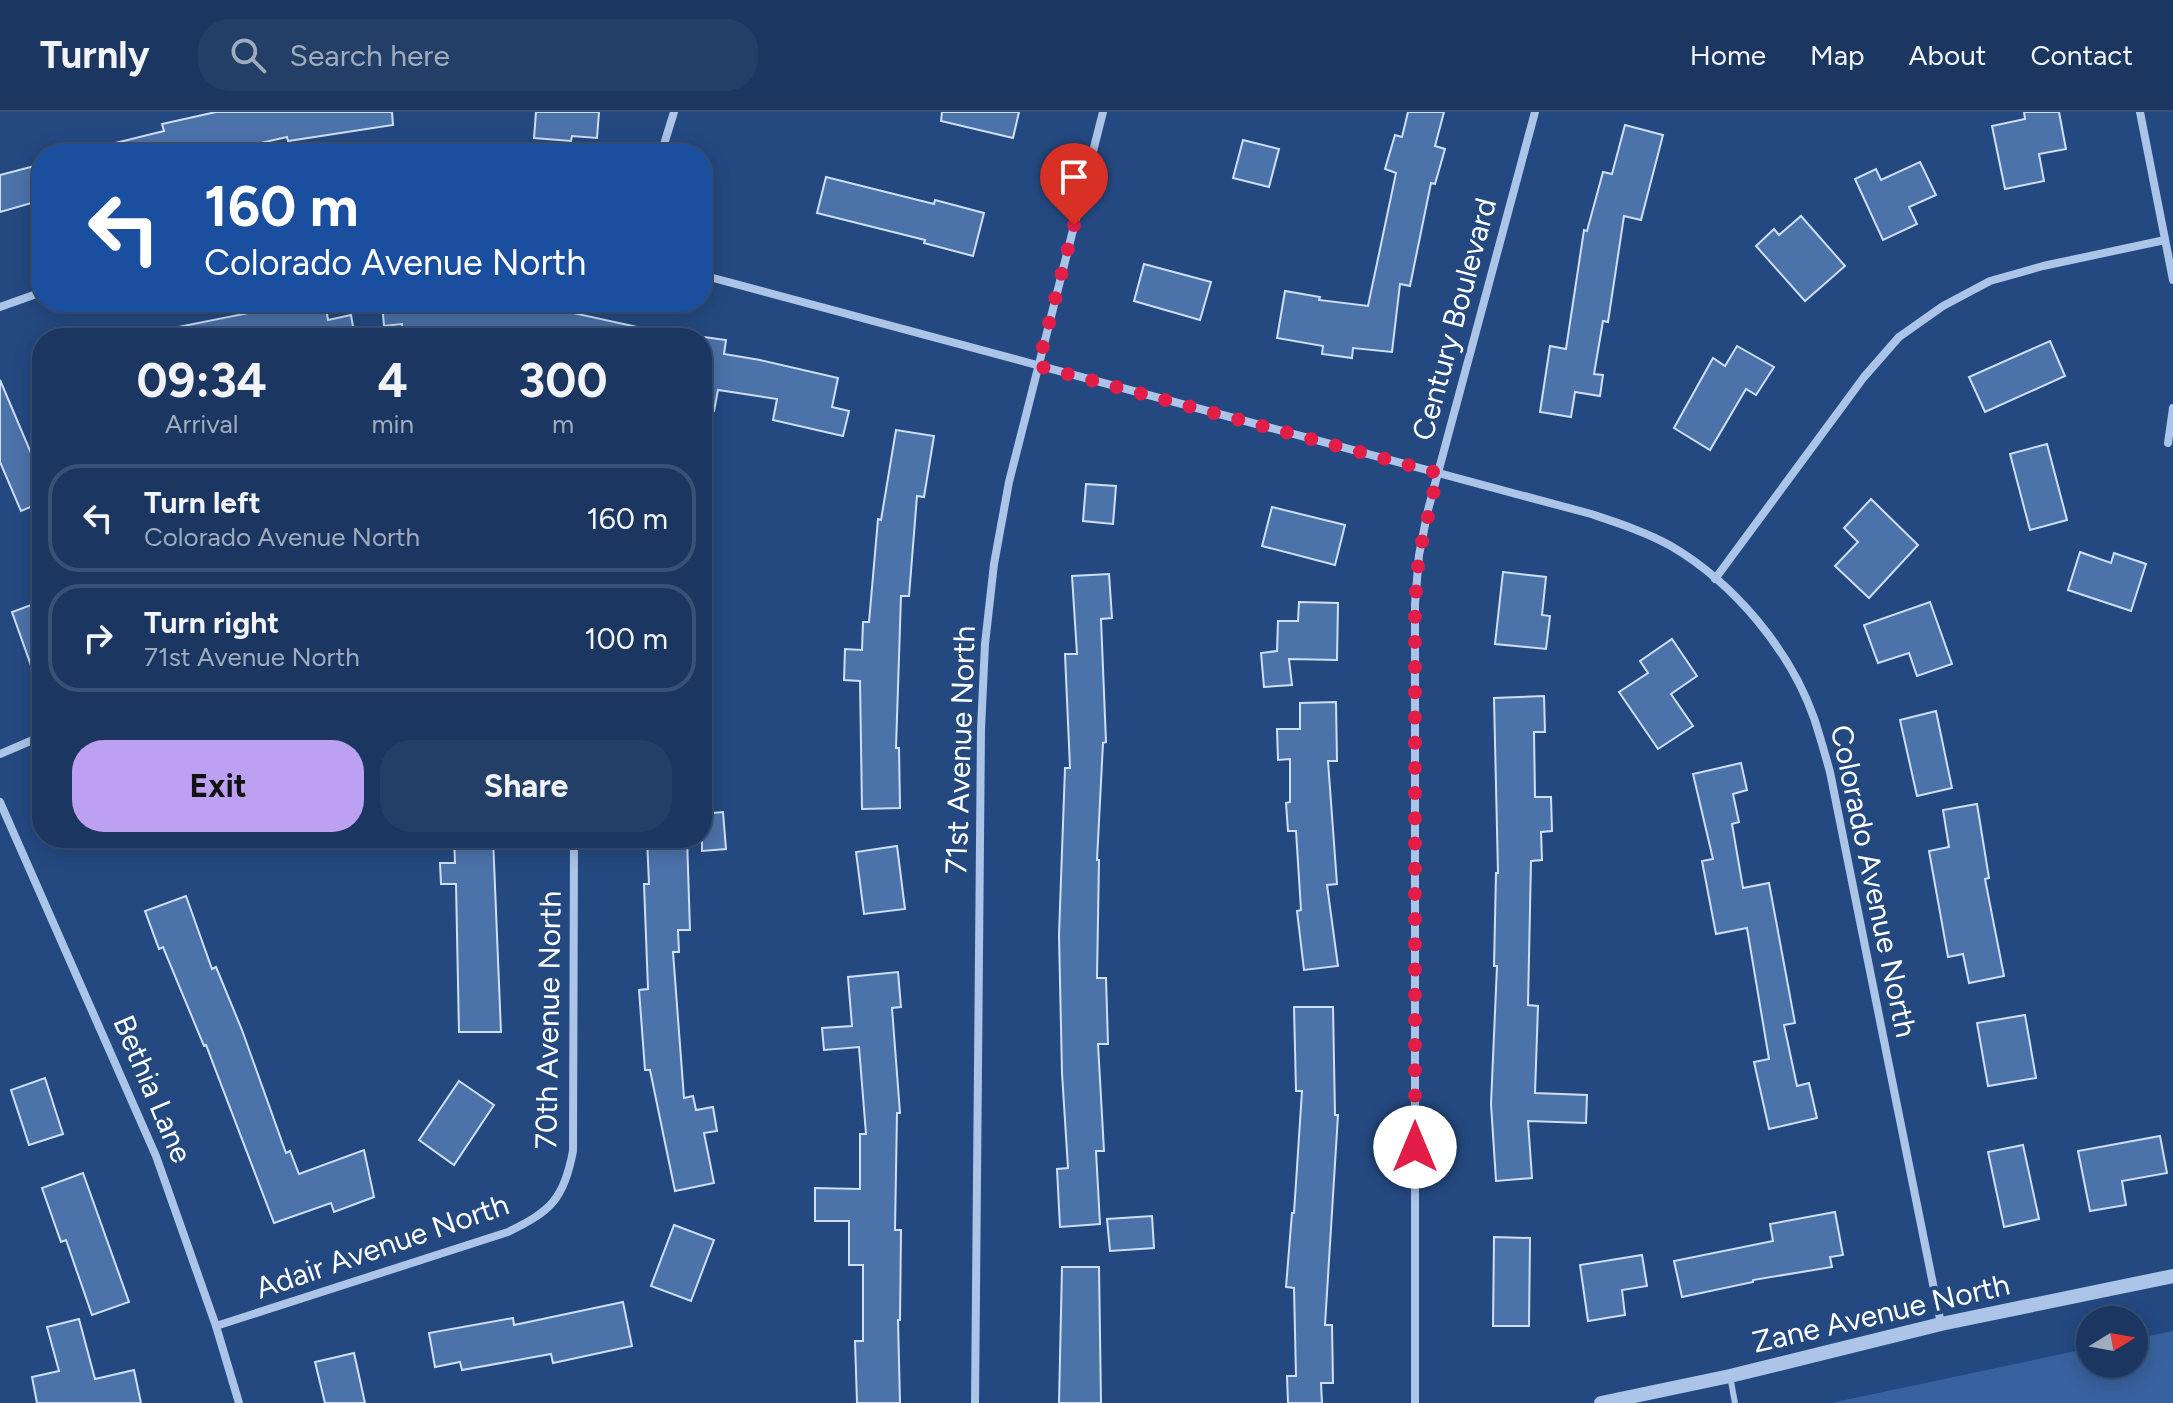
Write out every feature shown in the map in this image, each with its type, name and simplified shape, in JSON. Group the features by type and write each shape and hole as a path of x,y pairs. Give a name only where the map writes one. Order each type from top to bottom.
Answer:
{"street":[{"path":"664,144 674,112"},
{"name":"71st Avenue North","path":"975,1403 981,729 985,644 994,564 1009,482 1103,112"},
{"name":"Century Boulevard","path":"1415,1403 1415,604 1419,555 1535,112"},
{"path":"2140,112 2173,280"},
{"path":"1715,579 1864,377 1899,337 1943,306 1990,281 2043,266 2165,240"},
{"name":"Colorado Avenue North","path":"712,278 1620,523 1671,546 1715,579 1757,621 1789,666 1814,717 1830,772 1941,1324"},
{"path":"0,307 32,296"},
{"path":"2168,443 2173,408"},
{"path":"0,754 32,740"},
{"name":"Bethia Lane","path":"0,802 156,1156 216,1326 239,1403"},
{"name":"70th Avenue North","path":"557,1199 569,1174 573,1151 574,848"},
{"name":"Adair Avenue North","path":"216,1326 508,1232 534,1219 557,1199"},
{"name":"Zane Avenue North","path":"1601,1403 1730,1376 1941,1324 2173,1276"}],"lane":[{"path":"1730,1376 1735,1403"}],"shaded area":[{"path":"2173,1331 2173,1403 1831,1403 2076,1351 2076,1378 2148,1378 2148,1336"}],"building":[{"path":"216,112 392,112 393,125 288,141 287,137 256,144 111,144 164,131 162,124"},
{"path":"536,112 599,112 597,138 572,136 571,141 534,138"},
{"path":"942,112 1019,112 1013,138 941,121"},
{"path":"1408,112 1444,112 1435,146 1445,149 1435,184 1431,183 1410,286 1400,284 1392,352 1353,348 1352,358 1322,354 1323,346 1277,338 1285,291 1320,297 1319,300 1368,306 1396,173 1385,169 1395,135 1402,137"},
{"path":"2024,112 2059,112 2066,149 2039,154 2044,181 2005,189 1992,126 2025,119"},
{"path":"1625,125 1663,135 1641,220 1624,216 1608,322 1603,321 1594,374 1603,375 1600,396 1575,392 1571,417 1540,412 1550,346 1566,349 1584,230 1587,231 1603,172 1612,174"},
{"path":"1243,140 1279,149 1269,187 1233,178"},
{"path":"1920,162 1936,195 1909,207 1917,224 1883,240 1855,179 1876,169 1881,180"},
{"path":"32,167 32,203 0,212 0,175"},
{"path":"826,177 984,213 973,256 924,243 925,240 817,213"},
{"path":"1801,216 1845,266 1805,301 1756,246 1774,229 1779,235"},
{"path":"1144,264 1211,282 1200,320 1134,301"},
{"path":"254,312 327,312 328,320 351,315 353,328 178,328"},
{"path":"383,312 569,312 642,328 402,328 402,324 384,326"},
{"path":"712,338 726,340 724,354 838,378 832,407 849,411 843,436 773,420 777,399 718,390 714,411"},
{"path":"2050,341 2065,376 1985,412 1969,377"},
{"path":"1737,346 1774,367 1756,395 1746,389 1710,450 1674,428 1713,358 1725,366"},
{"path":"0,380 32,455 32,506 21,511 0,462"},
{"path":"896,430 934,436 924,497 917,496 909,596 901,596 896,748 899,748 900,808 862,809 860,681 844,680 845,649 862,650 863,622 869,622 878,519 881,520"},
{"path":"2047,444 2067,520 2030,530 2010,454"},
{"path":"1086,484 1116,486 1113,524 1083,521"},
{"path":"1871,499 1918,545 1869,598 1835,566 1858,542 1844,528"},
{"path":"1272,507 1345,525 1335,565 1262,546"},
{"path":"2080,552 2111,563 2114,553 2146,564 2131,611 2068,590"},
{"path":"1503,572 1546,577 1542,615 1550,616 1546,649 1495,644"},
{"path":"1109,574 1112,618 1101,619 1106,742 1103,743 1097,860 1097,978 1106,978 1108,1044 1098,1044 1104,1151 1096,1151 1100,1224 1060,1227 1057,1169 1068,1168 1059,935 1065,768 1070,768 1065,654 1077,654 1072,576"},
{"path":"1299,602 1338,603 1337,660 1289,659 1292,685 1264,687 1261,653 1277,651 1278,621 1298,621"},
{"path":"1930,602 1952,664 1917,676 1909,653 1878,663 1864,625"},
{"path":"32,605 32,668 12,612"},
{"path":"1672,639 1697,676 1671,694 1693,726 1658,749 1619,692 1648,673 1640,661"},
{"path":"1544,696 1545,732 1534,732 1535,797 1551,797 1552,831 1541,832 1542,860 1531,861 1528,1005 1538,1006 1535,1093 1587,1095 1586,1123 1528,1121 1532,1178 1496,1181 1491,1104 1498,873 1494,698"},
{"path":"1336,702 1337,761 1328,761 1337,884 1327,885 1338,966 1304,970 1297,911 1301,910 1296,831 1288,831 1286,803 1290,802 1290,759 1278,760 1277,729 1300,729 1300,703"},
{"path":"1936,711 1952,788 1917,796 1900,720"},
{"path":"1741,763 1747,790 1733,794 1739,822 1732,824 1743,888 1769,883 1795,1023 1784,1025 1797,1086 1809,1083 1817,1118 1769,1129 1754,1062 1769,1059 1747,928 1716,934 1702,861 1713,859 1693,774"},
{"path":"1977,804 1989,878 1985,879 2004,976 1969,983 1963,954 1948,957 1929,851 1949,847 1943,810"},
{"path":"723,812 726,849 702,851 702,848 712,848 712,813"},
{"path":"897,846 905,909 864,914 856,852"},
{"path":"454,848 493,848 501,1032 459,1032 456,884 441,884 440,863 455,863"},
{"path":"647,848 687,848 690,930 678,930 679,952 673,952 684,1098 693,1096 696,1110 713,1107 717,1131 704,1133 714,1183 675,1191 650,1070 645,1070 639,990 648,989 644,884 649,884"},
{"path":"186,896 212,969 216,967 242,1030 286,1153 290,1151 299,1174 364,1150 374,1197 334,1212 331,1203 274,1223 206,1045 163,947 159,949 145,911"},
{"path":"898,972 901,1007 892,1008 900,1113 897,1113 895,1230 901,1230 898,1320 900,1403 857,1403 855,1341 863,1341 863,1265 849,1265 849,1221 815,1221 815,1188 860,1189 860,1134 866,1134 859,1047 824,1050 822,1028 852,1026 848,977"},
{"path":"1294,1007 1333,1007 1335,1115 1338,1115 1325,1325 1332,1325 1333,1383 1321,1383 1322,1403 1288,1403 1287,1376 1296,1376 1294,1288 1286,1287 1302,1091 1296,1091"},
{"path":"2025,1015 2036,1078 1988,1086 1977,1023"},
{"path":"45,1078 63,1134 29,1145 11,1090"},
{"path":"459,1081 494,1105 454,1165 419,1140"},
{"path":"2160,1136 2167,1173 2122,1181 2126,1205 2090,1211 2078,1151"},
{"path":"2023,1145 2039,1219 2004,1227 1988,1152"},
{"path":"83,1173 129,1302 92,1315 66,1240 61,1242 42,1188"},
{"path":"1835,1212 1843,1255 1830,1257 1832,1267 1753,1280 1682,1297 1674,1261 1773,1241 1770,1224"},
{"path":"1152,1216 1154,1248 1110,1251 1107,1219"},
{"path":"674,1225 714,1240 691,1301 651,1286"},
{"path":"1494,1237 1530,1238 1529,1326 1493,1326"},
{"path":"1642,1255 1647,1286 1622,1290 1625,1315 1588,1321 1580,1265"},
{"path":"1062,1267 1099,1267 1101,1403 1059,1403"},
{"path":"623,1302 632,1346 553,1363 551,1354 462,1370 460,1362 435,1367 429,1333 513,1318 514,1325"},
{"path":"79,1319 95,1379 134,1370 141,1403 37,1403 32,1377 59,1371 47,1327"},
{"path":"354,1353 365,1403 325,1403 315,1362"}],"route":[{"path":"1074,225 1038,366 1438,473 1419,555 1415,604 1415,1147"}]}
